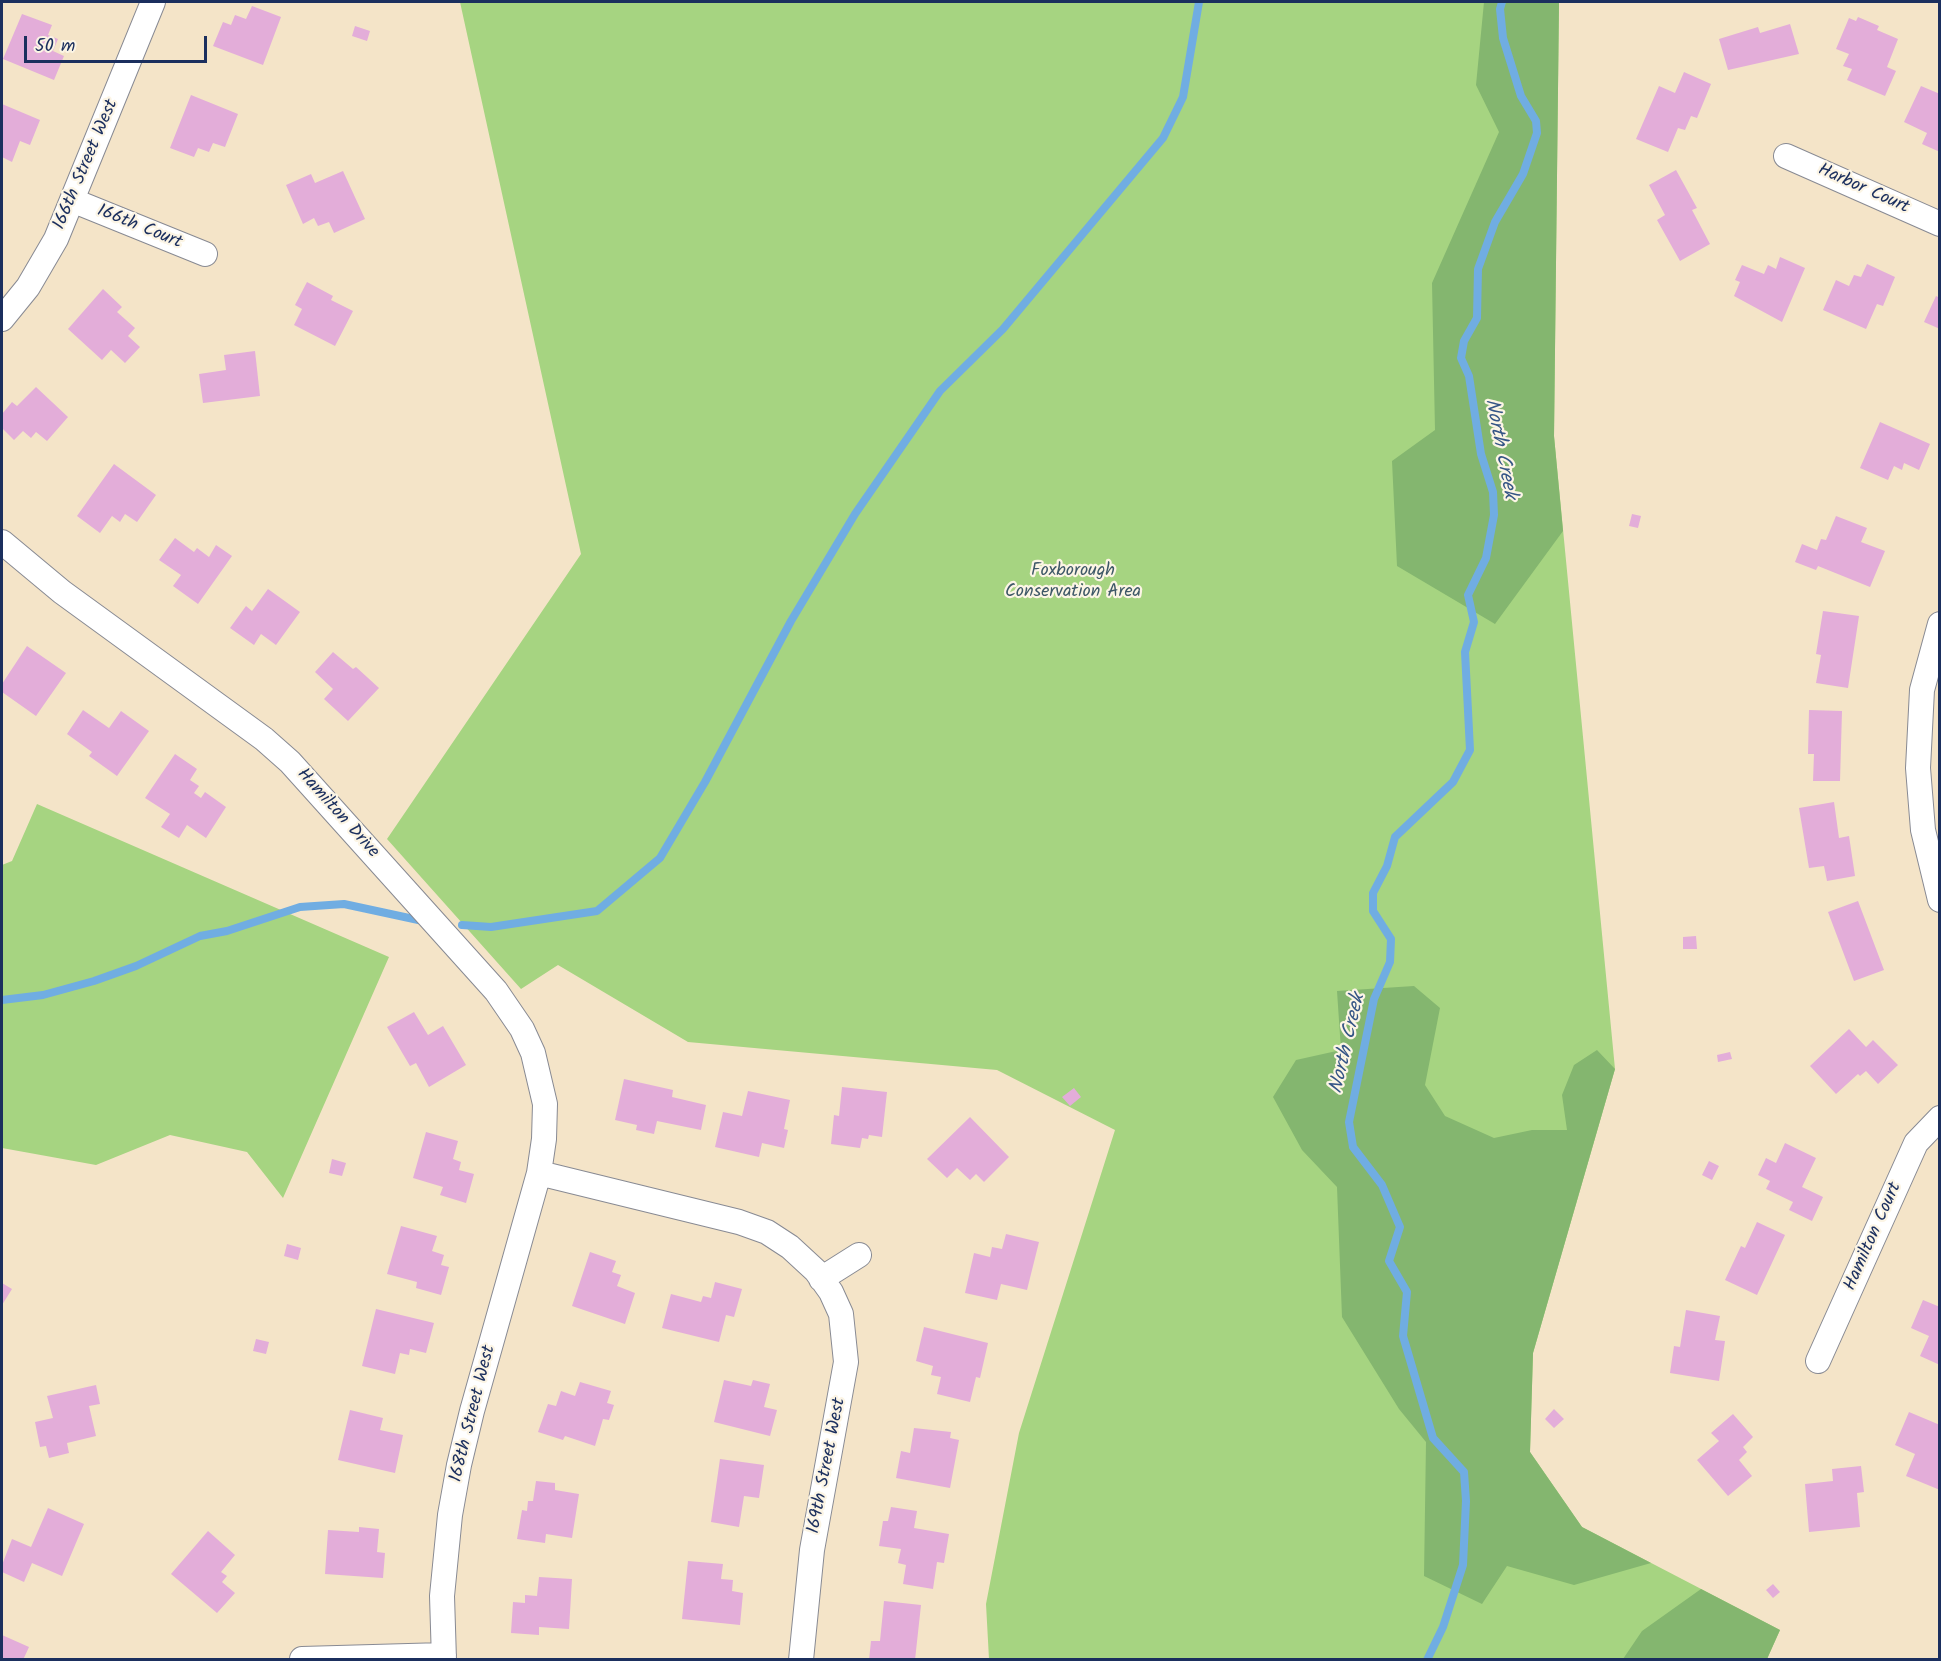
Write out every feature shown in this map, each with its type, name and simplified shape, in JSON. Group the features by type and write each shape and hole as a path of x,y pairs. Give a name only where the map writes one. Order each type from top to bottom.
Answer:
{"street":[{"name":"166th Street West","path":"2,319 28,286 74,201 153,2"},
{"name":"Harbor Court","path":"1786,156 1940,224"},
{"name":"166th Court","path":"74,201 205,254"},
{"name":"Hamilton Drive","path":"2,542 54,586 264,739 290,762 496,991 522,1029 542,1080 545,1104 544,1139 538,1173"},
{"path":"1940,624 1922,690 1918,768 1923,830 1940,900"},
{"name":"Hamilton Court","path":"1818,1361 1916,1143 1940,1119"},
{"name":"169th Street West","path":"538,1173 748,1225 790,1247 831,1292 841,1314 846,1362 812,1550 801,1659"},
{"name":"168th Street West","path":"444,1657 442,1596 450,1515 459,1465 538,1173"},
{"path":"821,1279 859,1255"},
{"path":"302,1659 444,1657"}],"green space":[{"name":"Foxborough Conservation Area","path":"460,2 1559,2 1554,436 1615,1069 1533,1353 1530,1452 1582,1527 1780,1630 1767,1659 989,1659 986,1604 1019,1433 1115,1130 997,1070 688,1042 558,965 521,989 387,839 581,554"},
{"path":"1484,2 1559,2 1554,436 1563,531 1495,624 1397,566 1392,461 1435,430 1432,283 1499,132 1476,85"},
{"path":"37,804 389,957 283,1198 247,1152 170,1135 96,1165 2,1148 2,865 12,861"},
{"path":"1414,986 1440,1008 1425,1085 1445,1116 1494,1138 1532,1130 1567,1130 1562,1095 1574,1065 1597,1050 1615,1069 1533,1353 1530,1452 1582,1527 1651,1563 1574,1585 1507,1566 1482,1604 1424,1576 1426,1442 1399,1409 1342,1317 1337,1187 1302,1150 1273,1097 1296,1060 1341,1050 1337,991"},
{"path":"1701,1589 1780,1630 1767,1659 1623,1659 1642,1631"}],"building":[{"path":"252,6 281,17 263,65 213,46 223,22 231,25 235,15 246,19"},
{"path":"22,14 52,25 48,35 58,39 53,51 64,56 54,80 3,59"},
{"path":"1858,17 1879,26 1877,30 1898,39 1887,67 1896,71 1885,96 1847,80 1852,69 1843,66 1849,54 1836,49 1849,18 1856,21"},
{"path":"1790,24 1799,54 1728,70 1719,39 1758,27 1760,33"},
{"path":"355,26 370,31 367,41 352,36"},
{"path":"1684,72 1711,84 1697,118 1691,116 1685,130 1678,128 1668,152 1636,139 1659,86 1675,93"},
{"path":"1921,86 1940,94 1940,152 1922,144 1927,133 1904,122"},
{"path":"191,95 238,114 225,147 213,143 209,152 198,148 194,157 170,148"},
{"path":"2,104 40,120 30,145 20,141 12,162 2,157"},
{"path":"1676,170 1697,208 1692,210 1710,244 1680,261 1657,220 1665,215 1649,185"},
{"path":"343,171 365,219 334,233 329,222 318,226 314,218 303,224 286,185 311,174 315,183"},
{"path":"1780,257 1805,268 1782,322 1734,296 1740,282 1735,280 1742,265 1764,274 1768,265 1776,269"},
{"path":"1867,264 1895,277 1883,306 1877,304 1866,329 1823,310 1836,280 1849,286 1854,275 1861,277"},
{"path":"307,282 333,296 331,300 353,311 335,346 294,325 302,309 295,305"},
{"path":"103,289 122,307 117,312 135,328 128,336 140,347 125,363 111,350 102,360 68,329"},
{"path":"1936,296 1940,298 1940,329 1924,322"},
{"path":"255,351 260,396 203,403 199,374 226,370 224,355"},
{"path":"36,387 68,417 47,441 36,432 31,438 23,431 14,440 2,428 2,414 12,402 17,406"},
{"path":"1880,422 1930,444 1919,470 1904,463 1902,470 1894,466 1888,480 1860,468"},
{"path":"114,464 156,495 137,522 125,514 120,522 112,516 100,533 77,516"},
{"path":"1632,514 1641,516 1638,528 1629,526"},
{"path":"1836,516 1867,528 1861,542 1885,551 1870,587 1818,566 1816,570 1795,562 1802,544 1817,550 1821,539 1826,540"},
{"path":"175,538 194,552 197,548 209,557 216,545 232,556 198,604 173,586 181,575 159,560"},
{"path":"268,589 300,612 276,645 261,634 254,645 230,628 246,606 252,611"},
{"path":"1823,611 1859,616 1848,688 1816,683 1821,655 1816,654"},
{"path":"27,646 66,673 36,716 2,692 2,684"},
{"path":"333,652 353,669 356,667 379,688 348,721 324,699 333,689 315,672"},
{"path":"83,710 109,728 121,711 149,731 117,776 89,756 92,752 67,734"},
{"path":"1809,710 1842,711 1840,781 1813,781 1814,754 1808,754"},
{"path":"175,754 197,769 190,780 199,786 194,793 201,798 205,792 226,807 206,838 187,825 179,838 161,827 170,814 145,798"},
{"path":"1834,802 1839,838 1849,836 1855,876 1827,881 1824,866 1809,868 1799,808"},
{"path":"1858,901 1884,970 1854,981 1828,912"},
{"path":"1696,936 1697,949 1683,949 1683,937"},
{"path":"414,1012 428,1035 443,1026 466,1065 429,1087 416,1063 410,1066 387,1027"},
{"path":"1849,1029 1866,1047 1873,1040 1898,1065 1878,1084 1866,1071 1860,1076 1858,1074 1836,1094 1810,1066"},
{"path":"1730,1052 1732,1059 1718,1062 1717,1055"},
{"path":"624,1079 673,1090 672,1097 706,1105 701,1130 657,1121 654,1134 636,1130 637,1125 615,1120"},
{"path":"842,1087 887,1092 882,1137 869,1135 868,1139 862,1138 860,1148 831,1144 834,1115 839,1116"},
{"path":"1074,1088 1081,1097 1070,1106 1062,1097"},
{"path":"748,1091 790,1100 784,1129 788,1130 784,1148 762,1143 759,1157 715,1147 723,1112 742,1116"},
{"path":"970,1117 1009,1157 984,1182 976,1174 970,1180 957,1168 947,1178 927,1159"},
{"path":"426,1132 458,1141 453,1159 461,1162 459,1170 474,1174 466,1203 440,1195 443,1187 413,1178"},
{"path":"1785,1143 1816,1158 1802,1187 1823,1197 1812,1221 1789,1210 1793,1202 1766,1189 1770,1181 1758,1175 1766,1158 1776,1163"},
{"path":"332,1159 346,1163 342,1176 329,1173"},
{"path":"1709,1161 1719,1166 1712,1180 1702,1175"},
{"path":"1757,1222 1785,1235 1757,1295 1725,1280 1741,1246 1745,1248"},
{"path":"401,1226 437,1236 432,1251 444,1255 441,1265 449,1267 441,1295 416,1288 417,1282 387,1274"},
{"path":"1006,1234 1039,1242 1027,1290 1001,1284 997,1300 965,1293 974,1253 990,1257 992,1247 1002,1249"},
{"path":"287,1244 301,1248 298,1260 284,1256"},
{"path":"590,1252 616,1261 612,1272 621,1275 617,1286 635,1293 625,1324 572,1306"},
{"path":"715,1282 742,1289 734,1317 726,1315 719,1342 662,1328 671,1294 701,1302 703,1296 711,1298"},
{"path":"2,1283 12,1289 2,1305"},
{"path":"1923,1300 1940,1307 1940,1365 1920,1356 1929,1336 1911,1328"},
{"path":"376,1309 434,1323 426,1353 410,1349 409,1355 400,1353 395,1374 362,1366"},
{"path":"1686,1310 1720,1316 1715,1340 1725,1341 1719,1381 1670,1373 1674,1346 1680,1347"},
{"path":"924,1327 988,1343 980,1378 976,1377 970,1402 937,1394 941,1377 931,1375 933,1366 916,1361"},
{"path":"256,1339 269,1342 266,1354 253,1351"},
{"path":"724,1380 751,1386 753,1380 770,1384 764,1407 777,1410 770,1436 714,1422"},
{"path":"580,1382 611,1391 607,1403 614,1405 609,1420 603,1419 595,1446 565,1436 563,1440 538,1432 548,1404 556,1406 561,1391 575,1396"},
{"path":"96,1385 100,1404 89,1406 96,1436 67,1443 69,1453 49,1458 46,1446 40,1447 35,1422 53,1418 47,1396"},
{"path":"1554,1409 1564,1419 1554,1428 1545,1419"},
{"path":"350,1410 383,1418 380,1430 403,1435 395,1473 338,1460"},
{"path":"1909,1412 1940,1425 1940,1490 1906,1476 1915,1454 1895,1445"},
{"path":"1733,1414 1753,1437 1743,1447 1747,1452 1739,1460 1752,1476 1728,1496 1697,1460 1719,1441 1711,1433"},
{"path":"914,1428 951,1432 950,1438 959,1440 950,1488 896,1478 901,1451 910,1453"},
{"path":"720,1459 764,1465 759,1498 744,1496 739,1527 711,1522"},
{"path":"1861,1466 1864,1492 1857,1493 1860,1527 1809,1532 1805,1484 1833,1481 1832,1469"},
{"path":"536,1481 555,1483 555,1490 579,1494 572,1538 546,1534 545,1543 517,1539 522,1510 527,1511 528,1501 533,1501"},
{"path":"891,1507 917,1511 914,1528 949,1534 944,1563 937,1562 933,1589 903,1584 906,1565 898,1563 901,1549 879,1546 883,1521 888,1521"},
{"path":"48,1508 84,1524 62,1576 32,1563 24,1582 2,1572 2,1565 12,1539 31,1547"},
{"path":"359,1527 379,1529 377,1552 385,1553 383,1578 325,1574 328,1530 359,1532"},
{"path":"208,1531 235,1555 221,1572 227,1576 222,1582 235,1593 217,1613 171,1574"},
{"path":"688,1561 723,1564 721,1579 733,1580 732,1591 743,1593 740,1625 682,1619"},
{"path":"539,1577 572,1579 569,1629 539,1627 539,1635 511,1633 513,1602 525,1603 525,1595 537,1596"},
{"path":"1773,1584 1780,1592 1773,1598 1766,1590"},
{"path":"884,1601 921,1605 915,1660 869,1660 871,1641 880,1641"},
{"path":"2,1635 29,1647 23,1660 2,1660"}],"waterway":[{"path":"462,925 491,927 597,911 660,858 705,782 791,621 855,514 940,391 1003,329 1163,138 1183,97 1199,2"},
{"name":"North Creek","path":"1427,1660 1443,1627 1463,1565 1466,1501 1464,1472 1433,1438 1403,1336 1407,1292 1389,1261 1400,1227 1382,1185 1353,1147 1349,1122 1374,999 1390,962 1391,939 1373,911 1373,893 1387,866 1395,837 1453,782 1470,750 1465,652 1474,622 1468,595 1486,558 1494,515 1493,492 1481,454 1469,376 1461,358 1464,341 1477,318 1478,269 1495,222 1523,174 1537,133 1536,121 1521,96 1503,38 1500,9 1502,2"},
{"path":"2,1000 43,995 94,981 136,966 200,936 227,931 300,907 344,904 423,921"}]}
